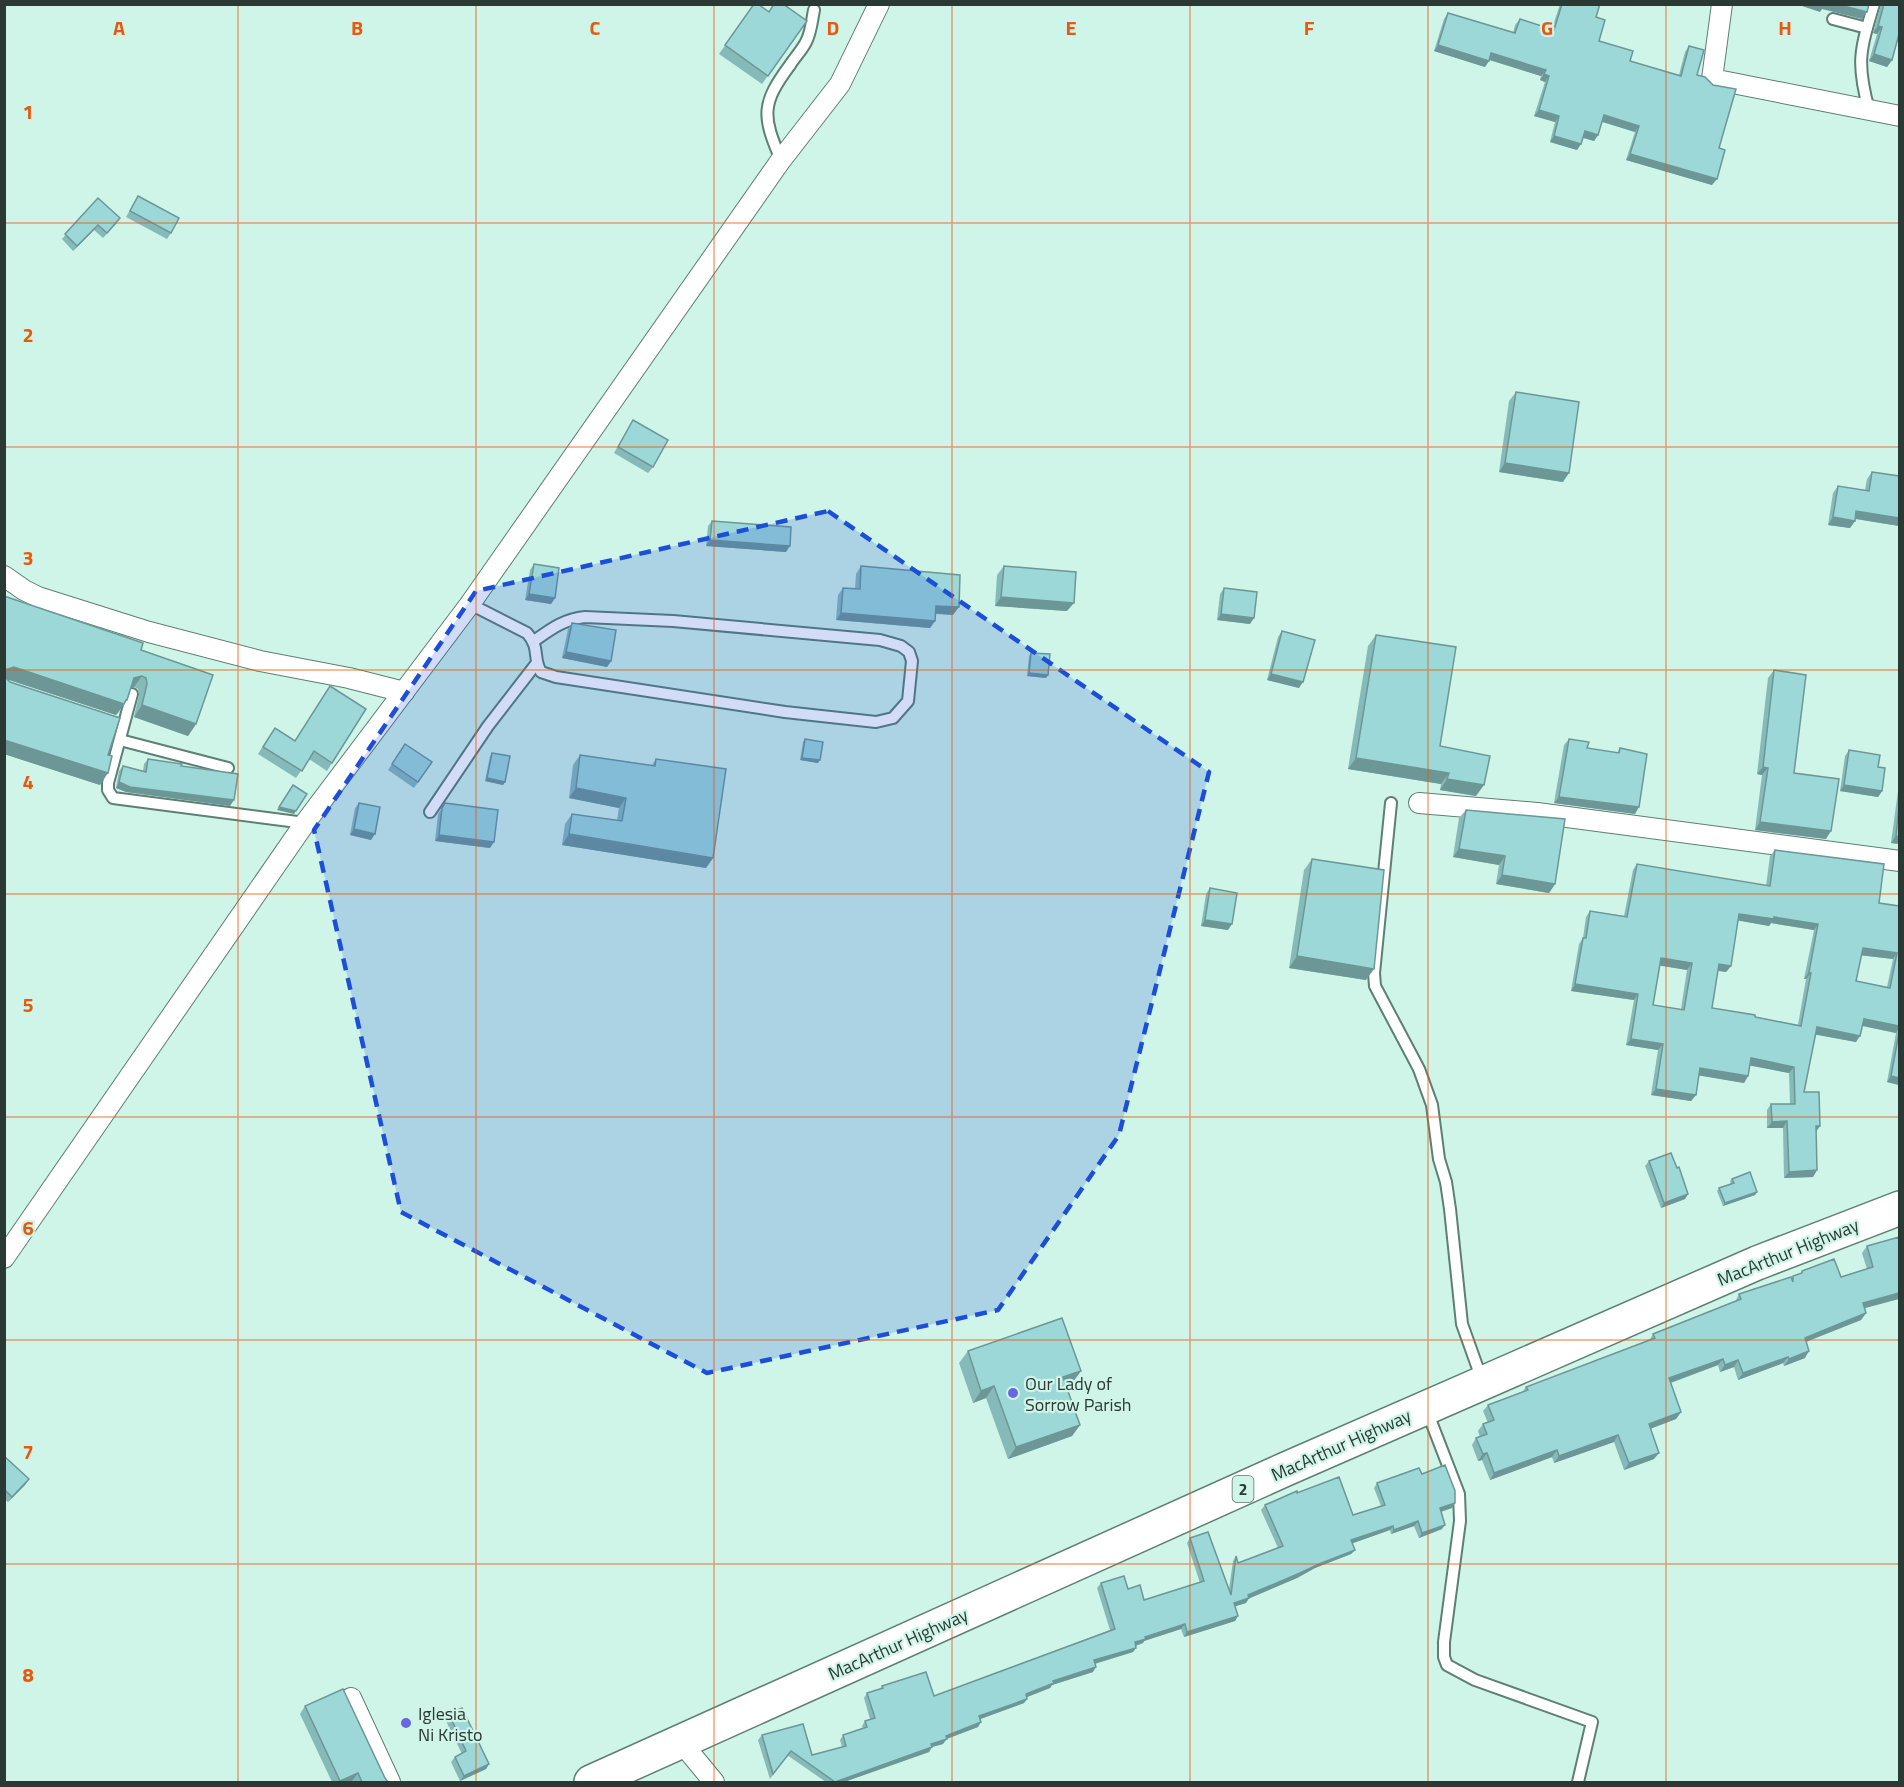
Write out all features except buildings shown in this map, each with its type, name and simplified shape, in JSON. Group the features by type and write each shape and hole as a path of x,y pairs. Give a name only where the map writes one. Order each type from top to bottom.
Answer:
{"highway":[{"name":"MacArthur Highway","path":"591,1782 1425,1408 1757,1263 1899,1208"}],"street":[{"path":"4,1258 305,823 470,604 781,160 840,84 879,4"},
{"path":"1722,4 1712,80 1899,116"},
{"path":"4,576 38,597 149,632 260,661 349,678 404,692"},
{"path":"1419,803 1537,813 1899,861"},
{"path":"351,1698 390,1782"},
{"path":"681,1742 714,1782"}],"lane":[{"path":"1869,110 1861,78 1860,61 1862,44 1874,4"},
{"path":"781,160 767,120 767,104 777,83 807,40 814,10"},
{"path":"1833,18 1867,28"},
{"path":"430,812 488,726 536,664 537,649 527,633 470,604"},
{"path":"534,641 571,618 673,621 880,640 901,646 909,652 912,661 908,701 893,718 876,722 785,712 556,677 541,672 536,664"},
{"path":"132,694 118,724 120,740 108,783 108,790 113,798 305,823"},
{"path":"120,740 228,768"},
{"path":"1391,802 1374,973 1375,986 1419,1069 1432,1105 1439,1160 1446,1182 1450,1209 1462,1324 1483,1383"},
{"path":"1425,1408 1459,1494 1460,1521 1444,1642 1444,1657 1447,1665 1475,1680 1592,1722 1578,1782"}],"highlighted area":[{"path":"828,511 1209,772 1119,1135 998,1310 707,1373 401,1212 314,830 476,591"}],"place":[{"name":"Our Lady of Sorrow Parish","path":"1013,1393"},
{"name":"Iglesia Ni Kristo","path":"406,1723"}]}
